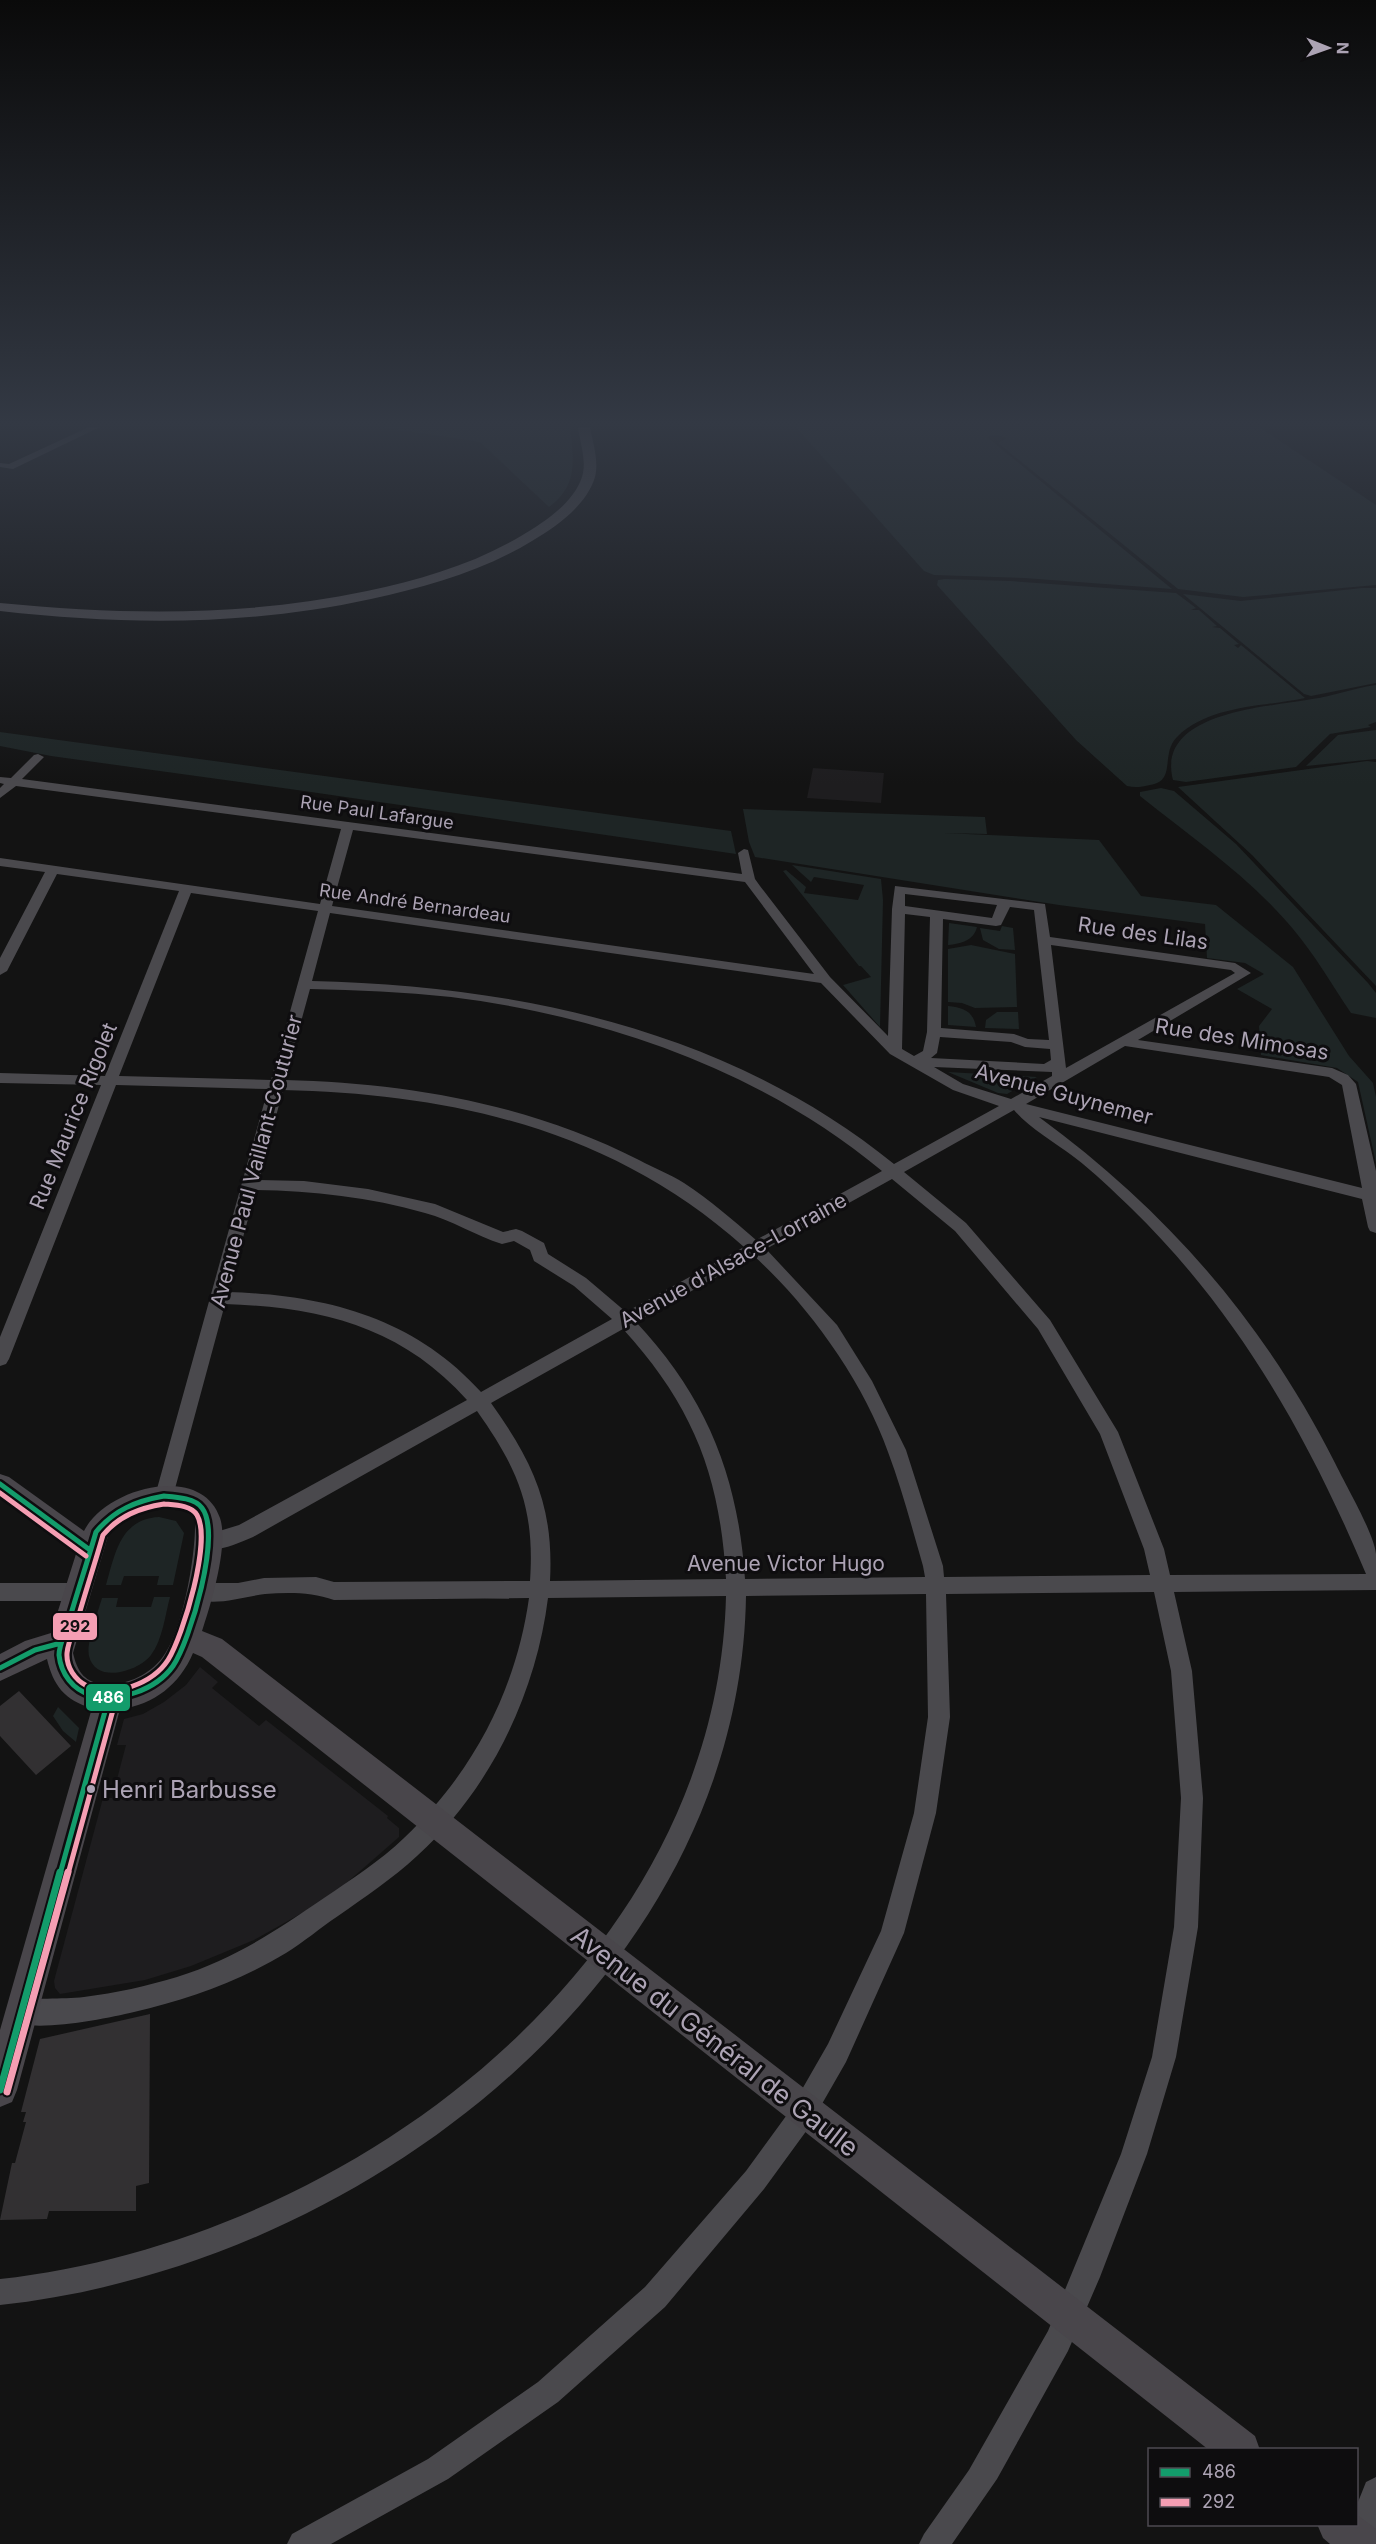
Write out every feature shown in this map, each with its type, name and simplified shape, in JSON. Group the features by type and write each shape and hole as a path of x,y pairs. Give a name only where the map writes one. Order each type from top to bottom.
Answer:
{"main road":[{"path":"0,607 104,618 199,618 329,604 422,582 484,560 514,546"}],"street":[{"path":"0,795 38,757"},
{"name":"Rue Paul Lafargue","path":"0,780 749,879"},
{"name":"Avenue Paul Vaillant-Couturier","path":"164,1496 348,826"},
{"name":"Avenue Guynemer","path":"744,853 749,879 825,980 895,1051 958,1087 1012,1105 1369,1195"},
{"name":"Rue André Bernardeau","path":"0,862 825,980"},
{"path":"0,971 53,869"},
{"name":"Rue Maurice Rigolet","path":"0,1359 186,889"},
{"path":"895,1051 899,889 1040,907 1046,940 1058,1070 915,1061"},
{"path":"898,909 996,922 1005,903"},
{"path":"915,1061 930,1053 934,1032 937,914"},
{"name":"Rue des Lilas","path":"1046,940 1235,967"},
{"name":"Avenue d'Alsace-Lorraine","path":"210,1542 231,1539 246,1531 1012,1105 1058,1070 1125,1042 1244,973 1235,967"},
{"path":"304,985 373,984 473,995 567,1013 652,1037 740,1074 816,1114 896,1169 981,1247 1047,1326 1102,1417 1141,1506 1165,1583 1185,1684 1191,1744 1193,1826 1186,1928 1164,2057 1150,2109 1133,2157 1058,2341 975,2488 934,2544"},
{"path":"934,1032 1014,1038 1025,1043 1055,1045"},
{"name":"Rue des Mimosas","path":"1125,1042 1332,1073 1343,1078 1349,1084 1371,1183 1369,1195"},
{"path":"0,1078 277,1084 379,1090 456,1101 527,1120 597,1145 677,1186 727,1223 755,1248 800,1293 831,1329 866,1386 897,1450 933,1566 938,1608 939,1717 925,1814 892,1933 837,2053 804,2110 755,2180 655,2297 548,2392 438,2469 302,2544"},
{"path":"1012,1105 1059,1137 1119,1189 1173,1242 1235,1316 1290,1398 1342,1495 1376,1575"},
{"path":"0,2292 74,2283 138,2269 192,2250 291,2207 357,2173 415,2136 467,2096 556,2015 606,1956 648,1895 690,1812 720,1728 729,1685 736,1626 736,1587 728,1509 712,1453 693,1413 678,1386 653,1353 585,1286 540,1257 538,1247 516,1235 502,1238 429,1208 368,1194 304,1186 250,1185"},
{"path":"1369,1195 1376,1227"},
{"path":"21,2013 57,2013 105,2007 182,1987 224,1972 271,1948 385,1870 435,1822 484,1758 507,1715 526,1667 540,1588 538,1522 520,1461 480,1401 438,1362 403,1340 358,1318 309,1305 219,1298"},
{"path":"0,1484 90,1550"},
{"path":"164,1496 179,1498 203,1509 210,1522 210,1542 187,1638 171,1668 153,1684 125,1696 86,1695 73,1685 59,1663 61,1643 100,1525 116,1512 148,1498 164,1496"},
{"name":"Avenue Victor Hugo","path":"198,1592 238,1592 264,1586 316,1585 334,1591 1376,1582"},
{"path":"0,1592 77,1592"},
{"name":"Avenue du Général de Gaulle","path":"187,1638 212,1648 1238,2448"},
{"path":"0,1668 35,1650 61,1643"},
{"path":"0,2090 109,1697"},
{"path":"1353,2537 1376,2492"}],"shaded area":[{"path":"902,546 1119,546 1172,589 1024,578 934,575 924,571"},
{"path":"1125,546 1376,546 1376,585 1243,597 1178,589"},
{"path":"938,580 1010,581 1176,593 1196,608 1191,610 1199,610 1217,626 1212,627 1220,628 1239,644 1234,645 1238,648 1241,645 1305,698 1237,709 1205,719 1190,727 1172,744 1163,778 1147,786 1127,786 1076,740 937,585"},
{"path":"1376,588 1376,683 1311,696 1304,694 1183,594 1241,601"},
{"path":"1376,685 1376,722 1368,725 1371,727 1330,734 1296,767 1186,782 1173,780 1172,757 1181,739 1198,726 1245,710 1320,698"},
{"path":"1376,730 1376,759 1306,766 1338,735"},
{"path":"0,732 731,831 736,854 51,756 0,746"},
{"path":"1367,761 1376,762 1376,986 1252,855 1178,787"},
{"path":"813,768 884,773 881,803 807,798"},
{"path":"1161,788 1174,791 1236,844 1368,983 1376,993 1376,1018 1351,1013 1309,949 1276,910 1220,859 1140,796 1140,792"},
{"path":"743,809 985,817 987,834 943,833 1099,840 1141,896 1216,905 1293,967 1349,1056 1373,1083 1376,1097 1376,1163 1358,1082 1337,1068 1261,1055 1259,1026 1272,1009 1237,989 1264,974 1245,963 1207,958 1205,924 1059,905 755,857 749,842"},
{"path":"792,865 881,879 883,900 880,1027 843,985 871,977 859,966 783,871 786,870 806,887 804,893 858,900 864,885 814,877 811,882"},
{"path":"949,923 977,927 973,935 966,940 948,945"},
{"path":"1002,926 1013,928 1015,950 999,949 983,940 980,928 1000,931"},
{"path":"971,945 1015,954 1017,1007 975,1008 962,1003 948,1002 948,949"},
{"path":"948,1006 967,1011 973,1017 976,1027 948,1025"},
{"path":"997,1012 1018,1012 1019,1029 985,1028 986,1020"},
{"path":"948,1072 1037,1077 1007,1094 998,1093"},
{"path":"159,1517 176,1521 184,1533 173,1585 157,1585 159,1576 124,1576 121,1585 106,1585 116,1550 127,1531 146,1519"},
{"path":"154,1597 170,1597 161,1634 151,1655 137,1666 118,1672 109,1673 93,1665 89,1656 89,1643 102,1598 118,1598 116,1607 151,1607"},
{"path":"200,1667 218,1682 212,1688 259,1726 266,1720 388,1816 387,1818 399,1828 399,1837 343,1886 311,1908 254,1940 191,1966 145,1980 60,1994 55,1988 54,1981 103,1798 112,1798 126,1745 117,1745 124,1719 143,1714 164,1702 186,1685"},
{"path":"58,1707 79,1728 76,1742 63,1731 53,1716"}],"building":[{"path":"19,1691 71,1746 36,1775 0,1736 0,1706"},
{"path":"150,2014 149,2183 136,2186 136,2211 49,2211 47,2219 0,2220 12,2163 15,2163 26,2122 23,2122 26,2112 21,2112 40,2039"}],"transit line":[{"name":"486","path":"0,1484 90,1550"},
{"name":"292","path":"0,1493 86,1556"},
{"name":"486","path":"164,1496 195,1503 203,1509 208,1521 209,1540 206,1563 187,1636 172,1667 152,1684 139,1691 111,1698 84,1693 67,1679 59,1653 96,1532 110,1517 126,1507 164,1496"},
{"name":"292","path":"164,1504 192,1510 198,1516 201,1528 198,1566 180,1633 167,1661 150,1677 126,1688 114,1690 90,1688 74,1676 67,1653 103,1535 115,1522 130,1513 164,1504"},
{"name":"486","path":"0,1668 35,1650 61,1643"},
{"name":"486","path":"0,2090 109,1697"},
{"name":"292","path":"7,2092 116,1699"}],"place":[{"name":"Henri Barbusse","path":"91,1789"}]}
